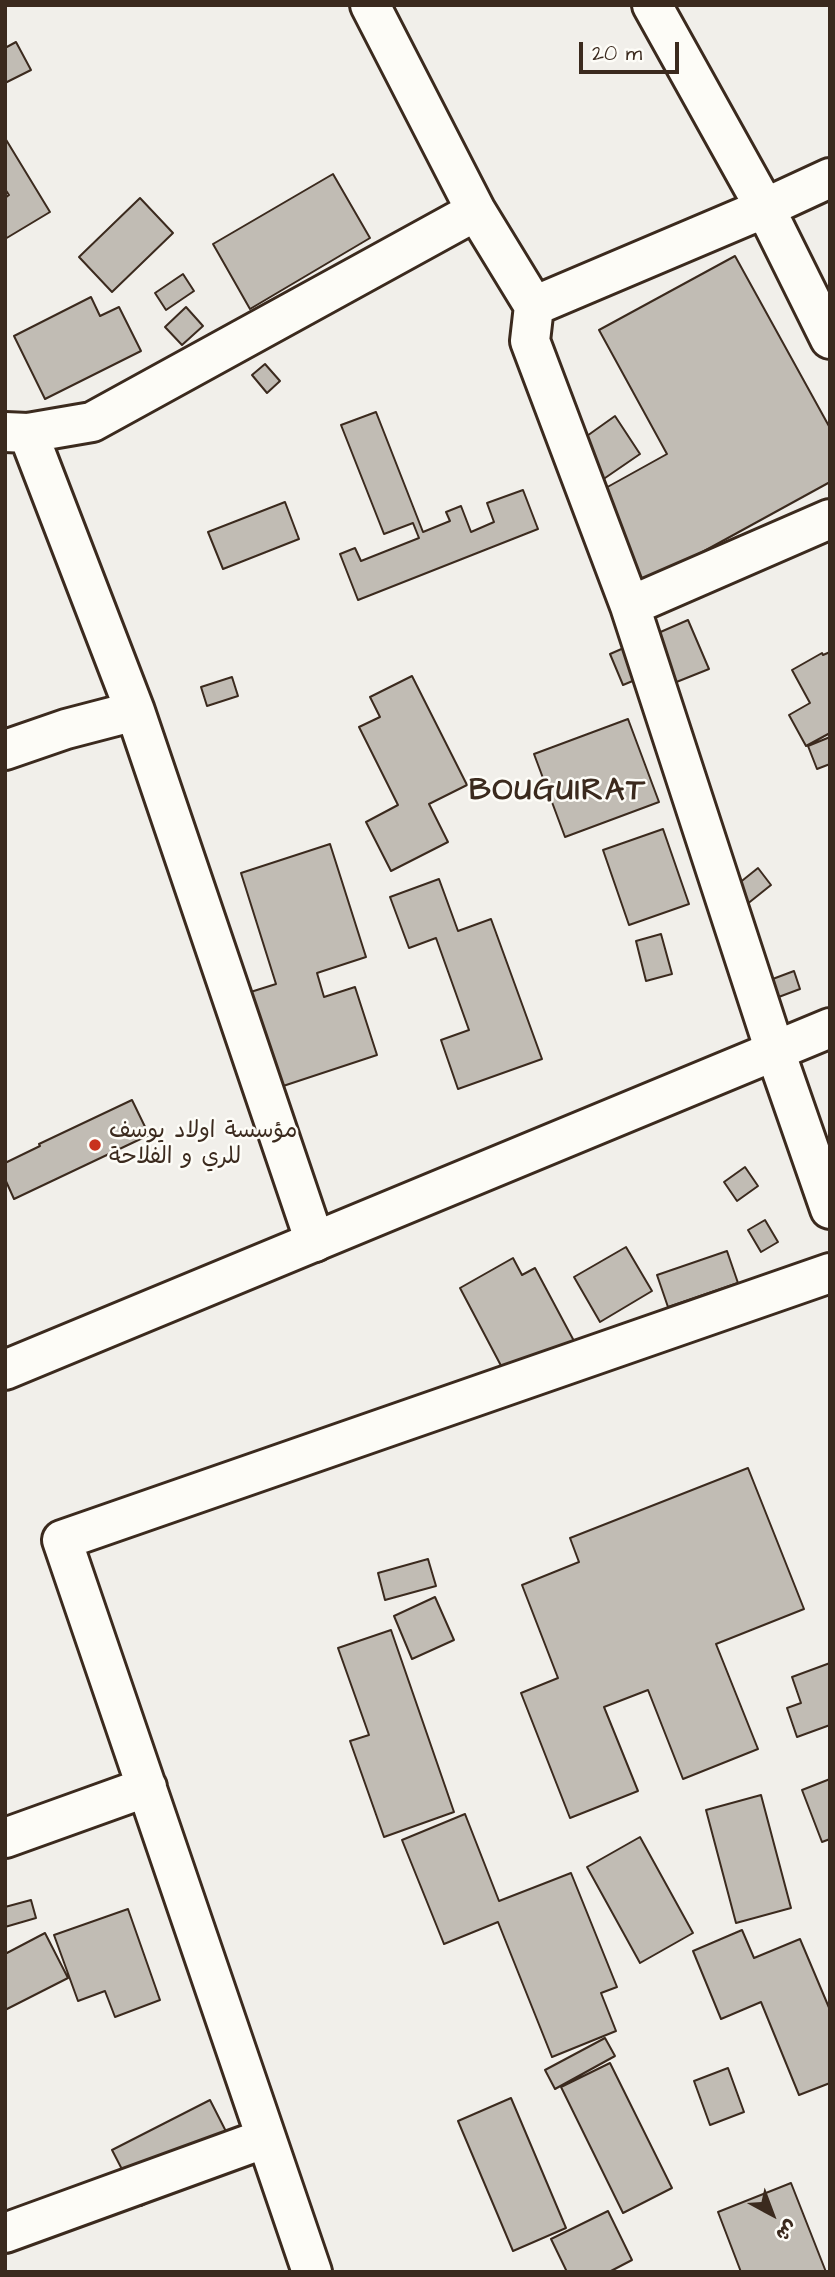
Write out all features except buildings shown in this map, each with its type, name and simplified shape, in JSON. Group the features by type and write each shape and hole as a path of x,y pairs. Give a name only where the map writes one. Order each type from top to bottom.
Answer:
{"street":[{"path":"370,5 476,211 534,306 530,341 630,606 775,1051 830,1209"},
{"path":"652,5 765,208 830,339"},
{"path":"534,306 830,178"},
{"path":"315,1242 135,711 17,433 92,422 476,211"},
{"path":"630,606 830,519"},
{"path":"5,750 66,729 135,711"},
{"path":"5,1370 830,1028"},
{"path":"312,2272 62,1540 830,1273"},
{"path":"5,1838 147,1787"},
{"path":"5,2234 266,2138"}],"place":[{"name":"مؤسسة اولاد يوسف للري و الفلاحة","path":"95,1145"}],"district":[{"name":"BOUGUIRAT","path":"558,793"}]}
